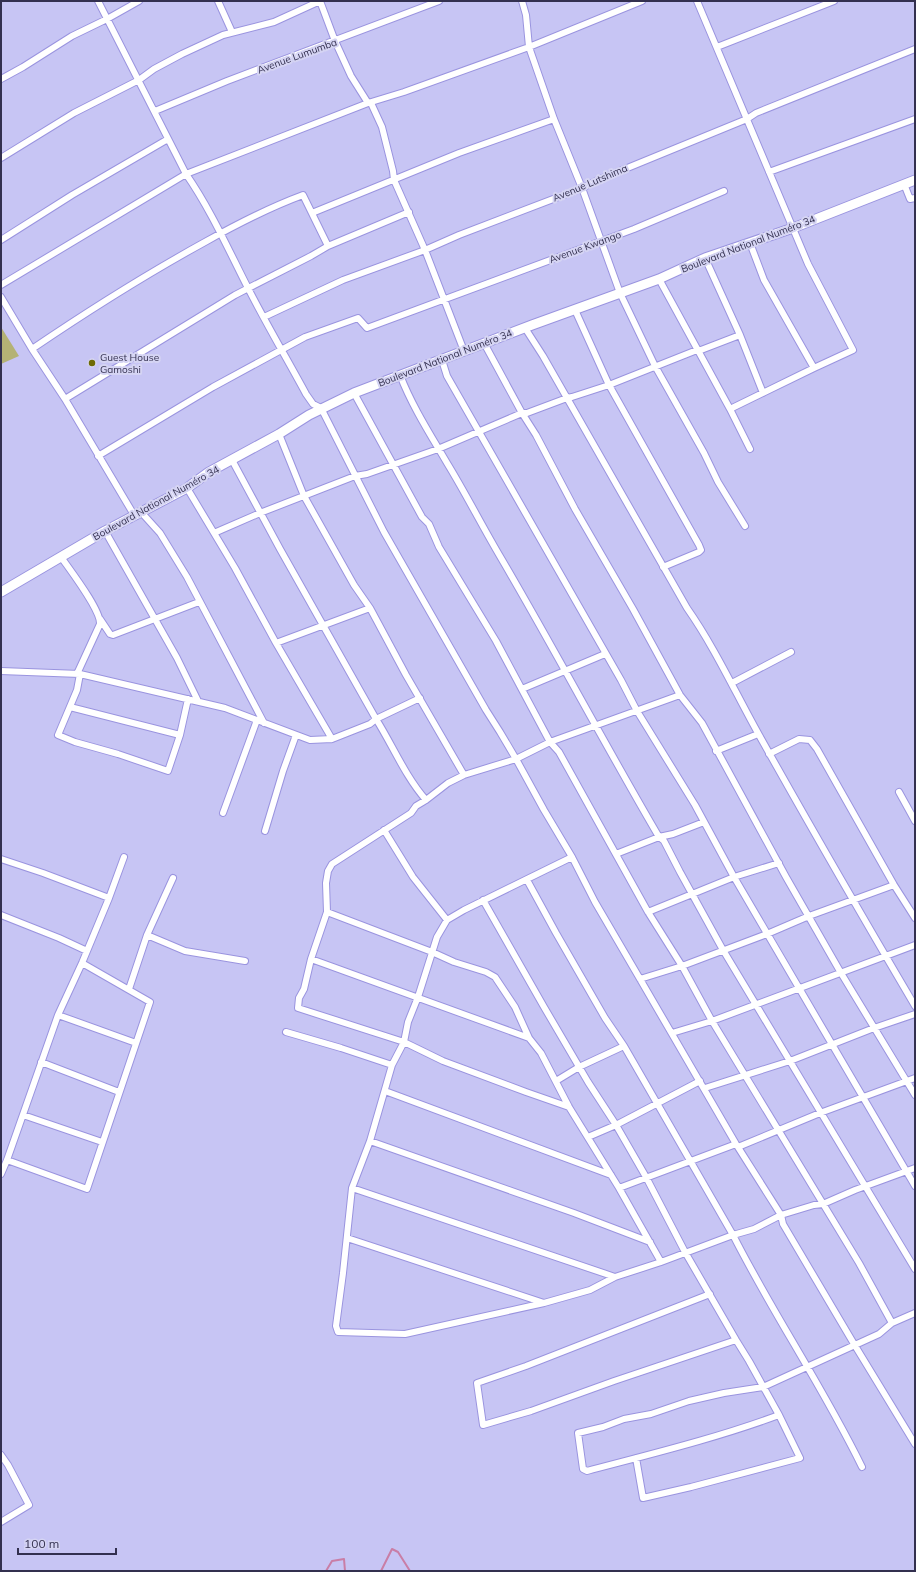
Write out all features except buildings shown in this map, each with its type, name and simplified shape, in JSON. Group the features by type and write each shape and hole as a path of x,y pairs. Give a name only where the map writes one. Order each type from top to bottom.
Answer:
{"main road":[{"name":"Boulevard National Numéro 34","path":"1,592 105,531 186,488 209,472 279,434 321,408 354,393 484,343 659,279 705,258 793,228 915,180"}],"street":[{"path":"98,1 186,174 201,196 306,394 313,404 321,408 384,532 516,759 640,980 705,1088 737,1145 781,1215 783,1224 854,1344 915,1444"},
{"path":"1,79 72,36 139,1"},
{"path":"218,1 232,32"},
{"path":"1,158 74,113 139,80 154,69 182,54 232,32 274,22 320,1 335,41 351,76 370,103 382,127 394,180 425,250 464,351"},
{"name":"Avenue Lumumba","path":"155,112 227,81 439,1"},
{"path":"522,1 526,15 529,47 554,119 582,188 620,293 655,366 704,453 718,482 744,526"},
{"path":"1,286 186,174 370,103 529,47 642,1"},
{"path":"697,1 808,264 853,350 730,409"},
{"path":"717,47 834,1"},
{"name":"Avenue Lutshima","path":"264,317 343,280 425,250 467,232 582,188 612,174 747,119 756,113 915,49"},
{"path":"312,213 459,153 554,119"},
{"path":"769,172 915,119"},
{"path":"1,240 79,191 168,139"},
{"path":"904,184 910,198 915,198"},
{"name":"Avenue Kwango","path":"282,350 305,337 358,318 367,328 601,242 669,215 724,190"},
{"path":"32,349 133,283 270,207 303,195 328,246"},
{"path":"65,399 235,295 249,289 328,246 409,212"},
{"path":"750,243 764,280 814,368"},
{"path":"705,258 740,335 763,392"},
{"path":"659,279 750,448"},
{"path":"1,297 32,349 65,399 98,456 138,514 160,533 186,577 264,724"},
{"path":"575,310 609,385 699,545 699,552 663,567"},
{"path":"525,328 567,398 687,608 705,634 758,734 852,900 915,1006"},
{"path":"214,533 260,513 355,476 367,474 438,449 522,413 527,413 567,398 609,385 655,366 740,335"},
{"path":"484,343 522,413 536,435 575,509 633,609 680,695 702,724 841,973 915,1095"},
{"path":"98,456 213,387 282,350"},
{"path":"442,360 447,376 637,711 695,805 734,877 915,1186"},
{"path":"400,375 407,393 438,449 595,726 659,837 664,841 723,950 820,1114 866,1186 915,1269"},
{"path":"354,393 394,464 422,518 429,524 439,547 496,641 550,742 559,752 648,912 682,966 712,1021 778,1131 859,1263 892,1323"},
{"path":"279,434 304,496 354,585 370,608 406,675 464,775"},
{"path":"232,460 260,513 376,719 390,741 410,779 426,800"},
{"path":"186,488 236,568 276,643 332,739"},
{"path":"105,531 177,658 198,701"},
{"path":"61,557 85,592 110,634 113,635 198,602"},
{"path":"276,643 370,608"},
{"path":"100,619 100,624 78,674 77,690 58,735 75,742 118,754 168,771 180,734 188,699"},
{"path":"732,683 791,652"},
{"path":"522,689 605,654"},
{"path":"1,671 78,674 224,708 310,740 332,739 370,724 376,719 420,698"},
{"path":"569,1107 443,1061 404,1042 298,1008 299,998 304,989 311,959 326,912 326,882 328,871 332,864 411,813 416,806 448,782 464,775 516,759 550,742 680,695"},
{"path":"70,707 180,734"},
{"path":"223,814 256,720"},
{"path":"716,751 758,734"},
{"path":"265,831 283,771 296,735"},
{"path":"770,754 799,739 810,740 817,749 894,885 915,918"},
{"path":"899,792 915,821"},
{"path":"616,854 659,837 673,834 704,822"},
{"path":"384,830 413,877 447,920"},
{"path":"1,1174 58,1015 82,964 124,857"},
{"path":"572,857 483,900 447,920 437,937 418,997 408,1022 404,1042 392,1065 370,1141 352,1188 336,1326 338,1332 405,1334 544,1303 590,1290 616,1277 733,1235 754,1229 781,1215 814,1205 823,1204 915,1168"},
{"path":"1,858 109,898"},
{"path":"648,912 734,877 779,863"},
{"path":"129,989 147,935 173,878"},
{"path":"527,880 614,1034 624,1046 733,1235 749,1267 847,1436 862,1467"},
{"path":"640,980 682,966 767,934 809,916 894,885"},
{"path":"483,900 579,1067 616,1125 646,1177 685,1252 779,1415 800,1458 643,1498 636,1458"},
{"path":"326,912 432,952 454,962 486,972 495,977 514,1007 530,1038 541,1053 569,1107 619,1188 661,1262"},
{"path":"1,915 87,951"},
{"path":"147,935 185,951 245,961"},
{"path":"672,1033 712,1021 915,945"},
{"path":"311,959 530,1038"},
{"path":"7,1160 87,1189 150,1002 82,964"},
{"path":"705,1088 745,1074 790,1061 874,1028 915,1014"},
{"path":"58,1015 136,1043"},
{"path":"286,1032 392,1065"},
{"path":"556,1081 579,1067 624,1046"},
{"path":"41,1062 119,1092"},
{"path":"619,1188 690,1160 778,1131 915,1078"},
{"path":"588,1137 658,1104 700,1081"},
{"path":"385,1091 611,1175"},
{"path":"23,1115 102,1142"},
{"path":"370,1141 574,1213 650,1242"},
{"path":"352,1188 616,1277"},
{"path":"347,1238 544,1303"},
{"path":"710,1294 526,1366 477,1383 483,1425 736,1340"},
{"path":"779,1415 745,1428 584,1471 578,1433 604,1427 624,1419 651,1414 689,1401 763,1386 879,1334 892,1323 915,1313"},
{"path":"1,1455 8,1465 28,1505 1,1522"},
{"path":"1,1470 8,1465"}],"shaded area":[{"path":"1,327 19,356 1,364"}],"waterway":[{"path":"381,1571 392,1549 398,1552 410,1571"},
{"path":"326,1571 332,1561 344,1559 345,1571"}],"place":[{"name":"Guest House Gamoshi","path":"92,363"}]}
